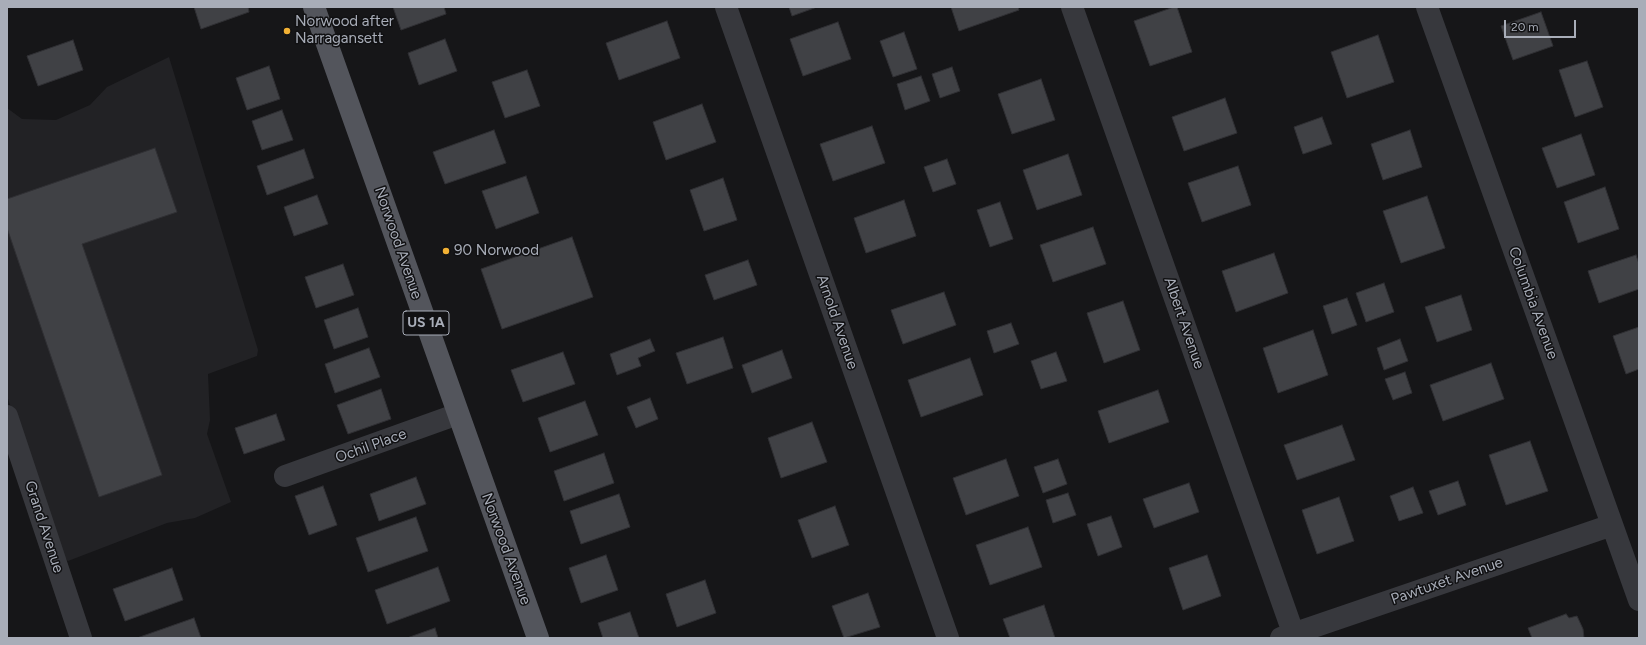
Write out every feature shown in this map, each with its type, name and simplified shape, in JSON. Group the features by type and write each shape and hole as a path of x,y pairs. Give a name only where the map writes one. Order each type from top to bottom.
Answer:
{"main road":[{"name":"Norwood Avenue","path":"314,7 538,638"}],"street":[{"name":"Arnold Avenue","path":"726,7 948,638"},
{"name":"Albert Avenue","path":"1072,7 1290,636"},
{"name":"Columbia Avenue","path":"1427,7 1639,600"},
{"name":"Ochil Place","path":"285,476 458,414"},
{"name":"Grand Avenue","path":"7,416 82,638"},
{"name":"Pawtuxet Avenue","path":"1290,636 1612,525"}],"shaded area":[{"path":"169,57 258,350 257,356 208,374 210,420 207,434 231,502 195,518 167,523 68,561 63,557 7,396 7,108 22,119 56,120 90,105 107,87"}],"building":[{"path":"194,7 248,7 249,12 201,29"},
{"path":"393,7 444,7 446,14 401,30"},
{"path":"789,7 817,7 792,16"},
{"path":"951,7 1018,7 1019,10 959,31"},
{"path":"1177,7 1192,52 1150,66 1134,21"},
{"path":"1541,12 1553,46 1513,60 1501,26"},
{"path":"667,21 680,58 619,80 606,43"},
{"path":"838,22 851,59 803,76 790,39"},
{"path":"904,32 917,69 893,77 880,41"},
{"path":"1378,35 1394,82 1347,98 1331,52"},
{"path":"445,39 457,71 419,85 408,53"},
{"path":"73,40 83,70 38,86 27,56"},
{"path":"1587,61 1603,107 1575,117 1559,70"},
{"path":"269,66 280,99 247,110 236,78"},
{"path":"952,67 960,91 940,98 932,74"},
{"path":"527,70 540,106 505,118 492,82"},
{"path":"921,76 930,101 905,110 897,84"},
{"path":"1041,79 1055,120 1012,134 998,94"},
{"path":"1225,98 1237,133 1184,151 1172,117"},
{"path":"702,104 716,142 666,160 653,122"},
{"path":"282,110 293,140 262,150 252,121"},
{"path":"1322,117 1332,144 1303,154 1294,127"},
{"path":"872,126 885,163 833,181 820,144"},
{"path":"494,130 506,163 445,184 433,152"},
{"path":"1410,130 1422,167 1383,180 1371,144"},
{"path":"1581,134 1595,175 1557,188 1542,148"},
{"path":"155,148 177,212 82,244 162,475 99,497 7,228 7,199"},
{"path":"304,149 314,178 267,195 257,166"},
{"path":"1068,154 1082,195 1037,210 1023,170"},
{"path":"947,159 956,184 933,192 924,167"},
{"path":"1238,166 1251,205 1202,222 1188,183"},
{"path":"526,176 539,213 496,229 482,191"},
{"path":"723,178 737,220 704,231 690,190"},
{"path":"1605,187 1619,229 1578,243 1564,202"},
{"path":"317,195 328,224 294,236 284,207"},
{"path":"1427,196 1445,248 1401,263 1383,211"},
{"path":"904,200 916,236 866,253 854,218"},
{"path":"1000,202 1013,239 990,247 977,210"},
{"path":"1093,227 1106,264 1053,282 1040,245"},
{"path":"572,237 593,297 502,329 481,269"},
{"path":"1274,253 1288,293 1236,312 1222,271"},
{"path":"1636,255 1639,264 1639,289 1599,303 1588,271"},
{"path":"748,260 757,285 714,300 705,275"},
{"path":"343,264 354,295 316,308 305,277"},
{"path":"1384,283 1394,312 1366,322 1356,293"},
{"path":"944,292 956,325 903,344 891,310"},
{"path":"1461,295 1472,330 1437,342 1425,307"},
{"path":"1347,298 1357,325 1332,334 1323,306"},
{"path":"1123,301 1140,350 1104,363 1087,313"},
{"path":"358,308 368,337 334,349 324,320"},
{"path":"1011,323 1019,344 994,353 987,331"},
{"path":"1639,327 1639,369 1626,374 1613,336"},
{"path":"1313,330 1328,375 1278,393 1263,348"},
{"path":"723,337 733,368 687,384 676,353"},
{"path":"650,339 655,351 638,358 641,366 617,375 610,354"},
{"path":"1400,339 1408,361 1384,370 1377,348"},
{"path":"369,348 380,377 335,393 325,364"},
{"path":"782,350 792,378 752,393 742,365"},
{"path":"563,352 575,384 523,402 511,370"},
{"path":"1056,352 1067,381 1041,389 1031,361"},
{"path":"970,358 983,395 921,417 908,380"},
{"path":"1491,363 1504,399 1443,421 1430,385"},
{"path":"1405,372 1412,393 1393,400 1385,379"},
{"path":"381,389 391,419 348,434 337,405"},
{"path":"1158,390 1169,422 1109,443 1098,411"},
{"path":"650,398 658,419 636,428 627,407"},
{"path":"585,401 598,435 550,452 538,418"},
{"path":"276,414 285,440 244,454 235,428"},
{"path":"812,422 827,462 781,478 768,438"},
{"path":"1342,425 1355,460 1297,480 1284,445"},
{"path":"1530,441 1548,491 1506,505 1489,455"},
{"path":"604,453 614,483 564,501 554,471"},
{"path":"1006,459 1019,496 966,515 953,478"},
{"path":"1058,459 1067,484 1043,493 1034,467"},
{"path":"416,477 426,504 379,521 370,494"},
{"path":"1458,481 1466,505 1438,515 1429,491"},
{"path":"1189,483 1199,512 1154,528 1143,499"},
{"path":"323,486 337,525 309,535 295,496"},
{"path":"1413,487 1423,513 1399,521 1390,496"},
{"path":"1068,493 1076,515 1053,523 1046,500"},
{"path":"619,494 630,527 581,544 570,511"},
{"path":"1339,497 1354,541 1317,554 1302,510"},
{"path":"835,506 849,545 812,558 798,520"},
{"path":"1111,516 1122,547 1098,556 1087,524"},
{"path":"416,517 428,551 368,572 356,538"},
{"path":"1028,527 1042,567 990,585 976,545"},
{"path":"606,555 618,590 581,603 569,568"},
{"path":"1207,555 1221,596 1183,610 1169,568"},
{"path":"438,567 450,601 387,624 375,590"},
{"path":"172,568 183,600 125,621 113,589"},
{"path":"705,580 716,613 677,627 666,594"},
{"path":"868,593 880,627 844,638 832,606"},
{"path":"1044,605 1055,638 1010,638 1003,619"},
{"path":"630,612 639,638 603,638 598,623"},
{"path":"1566,614 1569,618 1577,616 1583,629 1584,638 1532,638 1528,628"},
{"path":"194,618 201,638 137,638"},
{"path":"435,628 438,638 407,638"}],"place":[{"name":"Norwood after Narragansett","path":"287,31"},
{"name":"90 Norwood","path":"446,251"}]}
